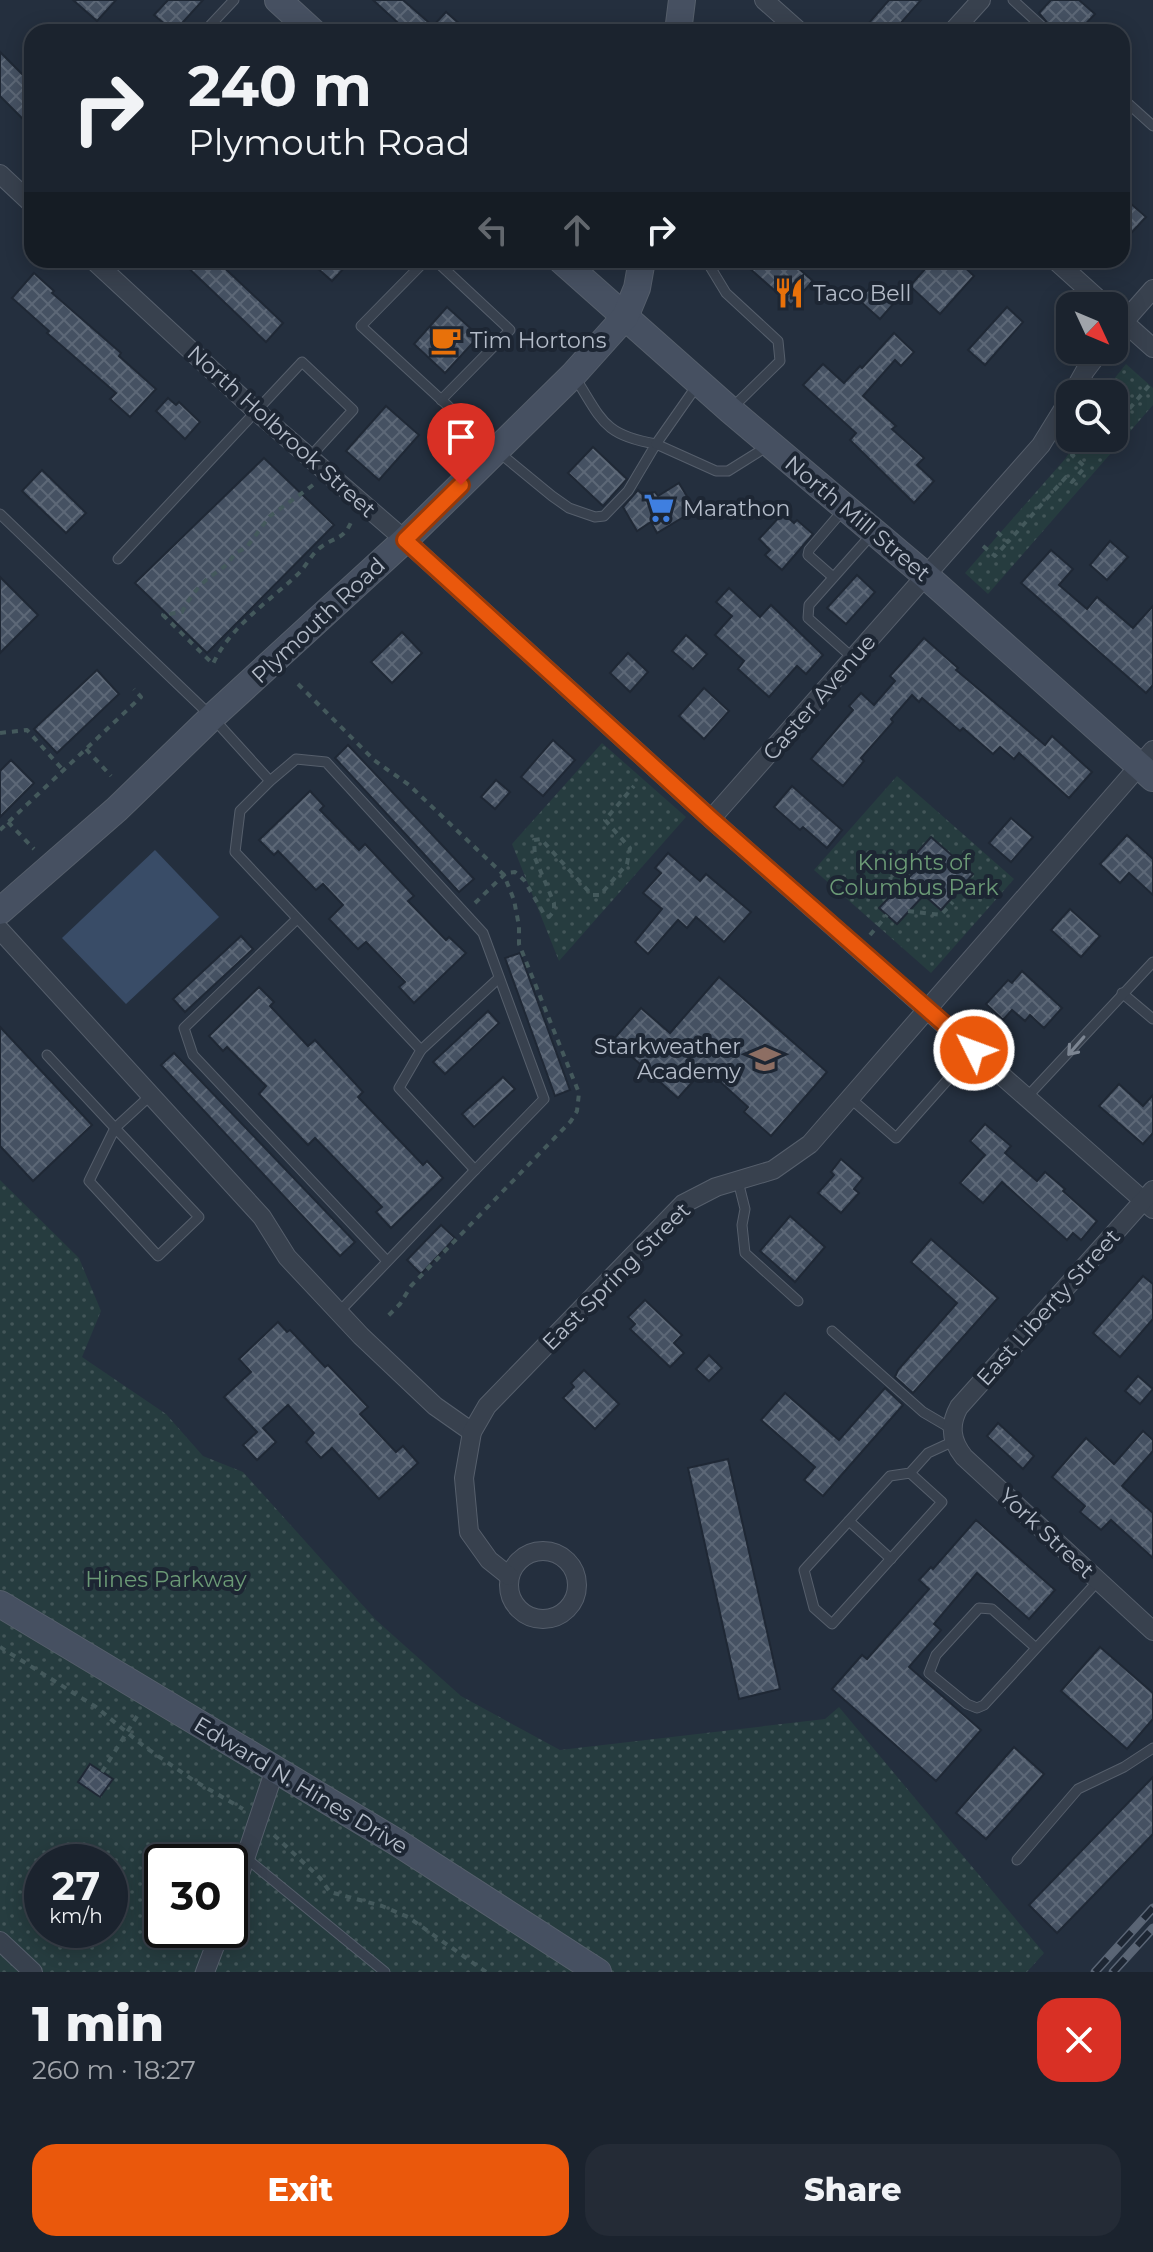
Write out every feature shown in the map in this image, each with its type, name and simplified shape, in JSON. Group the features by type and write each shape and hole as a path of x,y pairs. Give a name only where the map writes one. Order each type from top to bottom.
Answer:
{"street":[{"path":"679,24 682,0"},
{"path":"764,0 791,24"},
{"path":"959,24 981,0"},
{"path":"282,1 305,24"},
{"path":"0,174 24,196"},
{"name":"North Holbrook Street","path":"102,268 256,411 405,540 711,819 1027,1097 1150,1200"},
{"name":"North Mill Street","path":"570,268 730,410 1148,765"},
{"path":"625,317 637,288 641,268"},
{"path":"1064,268 1090,292"},
{"path":"1128,312 1153,289"},
{"name":"Plymouth Road","path":"0,911 117,809 405,540 573,375 625,317"},
{"path":"1128,330 1153,348"},
{"name":"Caster Avenue","path":"711,819 1041,445 1056,420"},
{"name":"East Spring Street","path":"509,1576 489,1560 469,1532 464,1478 472,1432 487,1406 683,1204 716,1187 773,1170 810,1144 1148,765"},
{"path":"0,930 262,1217 287,1257 435,1406 472,1432"},
{"name":"East Liberty Street","path":"953,1435 952,1422 959,1407 1150,1200"},
{"name":"York Street","path":"953,1435 964,1457 1153,1631"},
{"name":"Edward N. Hines Drive","path":"0,1604 398,1843 598,1972"},
{"path":"248,1852 275,1769"},
{"path":"0,1941 33,1972"},
{"path":"205,1972 214,1948"}],"lane":[{"path":"212,24 234,0"},
{"path":"1013,0 1039,24"},
{"path":"1130,105 1153,126"},
{"path":"418,268 361,326 496,450 569,508 595,517 604,516 628,491 656,444 699,383"},
{"path":"441,400 510,330 444,268"},
{"path":"711,268 726,293 778,341 780,361 730,410"},
{"path":"118,559 302,362 353,410 310,457"},
{"path":"573,375 604,422 615,432 630,439 656,444 716,471 728,471 771,445"},
{"path":"833,577 808,555 845,508"},
{"path":"0,514 212,717 270,781"},
{"path":"853,658 808,618 809,605 874,532"},
{"path":"339,1312 544,1099 483,933 326,762 296,759 240,811 235,852 421,1050"},
{"path":"297,919 184,1028 193,1055 387,1261"},
{"path":"1027,1097 1153,962"},
{"path":"475,1170 399,1088 421,1050 499,978"},
{"path":"1122,993 1153,1019"},
{"path":"850,1098 896,1138 974,1050"},
{"path":"47,1055 115,1128 199,1217 158,1256 89,1181 115,1128 151,1095"},
{"path":"738,1181 745,1209 742,1225 745,1253 798,1301"},
{"path":"832,1331 953,1435 928,1453 910,1473 890,1476 804,1570 814,1608 832,1624 942,1502 910,1473"},
{"path":"849,1521 891,1559"},
{"path":"1036,1648 992,1609 979,1608 936,1655 929,1673 967,1704 977,1708 984,1705 1098,1581"},
{"path":"1017,1860 1078,1789 1124,1767 1153,1748"},
{"path":"248,1860 385,1972"}],"path":[{"path":"1128,410 1152,382"},
{"path":"983,546 995,556 1066,477 1072,482 1085,467 1072,455 1074,452"},
{"path":"313,485 270,516 246,548 235,553 228,565 207,579 188,600 182,612 163,615 213,664 229,636 299,574 319,548 346,534 352,520"},
{"path":"997,532 1008,542"},
{"path":"0,830 141,697 134,689"},
{"path":"0,733 27,730 63,770"},
{"path":"86,749 111,776"},
{"path":"465,914 506,873 515,872 549,917 554,911 554,903 535,858 534,840 541,839 592,895 600,895 627,864 630,848 605,820 634,786"},
{"path":"8,822 34,849"},
{"path":"890,895 891,866"},
{"path":"908,911 941,915 953,902"},
{"path":"921,912 922,920"},
{"path":"858,949 887,915"},
{"path":"102,1772 150,1695"}],"green space":[{"path":"1126,364 1153,388 1153,405 1128,434 1128,380 1113,380"},
{"path":"1070,452 1112,452 988,594 965,573"},
{"path":"602,743 686,817 559,961 512,844"},
{"name":"Knights of Columbus Park","path":"897,776 1014,879 931,973 814,870"},
{"name":"Hines Parkway","path":"0,1180 79,1258 101,1311 82,1357 166,1414 203,1456 243,1472 376,1620 461,1696 560,1750 825,1719 839,1707 1044,1953 1027,1972 0,1972"}],"water":[{"path":"155,850 219,917 126,1004 62,938"}],"building":[{"path":"73,0 116,0 97,21"},
{"path":"168,0 203,0 181,24 165,24 154,15"},
{"path":"373,0 403,0 431,24 399,24"},
{"path":"889,0 921,0 900,24 868,24"},
{"path":"1051,0 1079,0 1095,14 1086,24 1048,24 1039,13"},
{"path":"446,12 460,24 435,24"},
{"path":"0,52 24,76 24,120 0,96"},
{"path":"1130,203 1146,217 1130,234"},
{"path":"188,268 225,268 283,323 266,342"},
{"path":"317,268 344,268 332,281"},
{"name":"Taco Bell","path":"749,268 798,268 813,281 791,305"},
{"path":"926,268 966,268 974,276 940,314 910,286"},
{"path":"34,273 156,389 130,417 110,399 116,393 12,298"},
{"path":"874,283 895,302 880,319 859,300"},
{"name":"Tim Hortons","path":"447,307 479,336 445,373 414,344"},
{"path":"1007,307 1023,322 985,365 968,350"},
{"path":"894,333 914,352 901,366 895,360 863,396 896,426 892,429 924,458 917,465 934,481 914,503 850,440 856,433 803,385 823,364 844,383"},
{"path":"168,398 176,405 179,402 200,422 185,439 156,411"},
{"path":"386,406 419,435 379,480 346,451"},
{"path":"593,447 627,479 603,506 568,473"},
{"path":"264,458 334,525 207,653 135,583"},
{"path":"42,470 86,513 66,533 22,491"},
{"path":"679,483 695,510 657,533 651,522 637,531 623,507 638,490 643,495 655,492 658,496"},
{"path":"783,513 813,534 782,570 765,555 770,550 759,539"},
{"path":"1110,541 1128,557 1107,580 1090,565"},
{"path":"1051,550 1073,569 1059,585 1087,609 1097,597 1133,628 1153,606 1153,685 1146,693 1021,583"},
{"path":"857,575 875,592 846,624 827,608"},
{"path":"0,577 38,615 0,653"},
{"path":"729,588 760,617 771,605 823,655 806,674 797,666 769,697 738,669 744,661 715,635 732,616 716,602"},
{"path":"402,632 422,653 392,683 371,662"},
{"path":"686,635 707,654 693,669 672,651"},
{"path":"924,638 958,668 956,670 1045,745 1052,736 1092,772 1069,798 1019,753 1014,759 1000,747 993,754 922,698 919,702 912,695 861,758 864,761 843,786 811,759 853,710 849,706 861,693 874,705 895,681 890,676"},
{"path":"628,653 648,672 630,692 610,673"},
{"path":"97,670 119,694 57,753 34,729"},
{"path":"704,688 729,711 704,739 679,716"},
{"path":"553,740 575,760 543,796 521,777"},
{"path":"348,745 474,879 459,892 335,758"},
{"path":"11,760 34,783 0,817 0,771"},
{"path":"496,780 510,792 495,809 481,797"},
{"path":"792,786 842,830 827,848 774,807"},
{"path":"310,791 324,806 320,810 359,850 365,844 414,896 408,901 446,940 449,937 466,953 414,1003 399,987 405,982 366,942 358,949 329,919 343,905 323,884 316,890 278,851 274,855 259,840"},
{"path":"1011,818 1033,837 1011,862 989,843"},
{"path":"1127,835 1153,859 1153,895 1129,873 1120,883 1100,864"},
{"path":"931,837 973,874 941,910 924,895 897,924 879,908 916,870 908,863"},
{"path":"668,853 700,881 706,874 751,912 724,942 696,917 687,928 678,920 648,954 635,942 662,909 643,893 661,873 655,868"},
{"path":"1070,909 1100,936 1081,957 1051,930"},
{"path":"241,936 253,949 185,1012 173,999"},
{"path":"520,953 570,1090 555,1096 505,958"},
{"path":"1022,971 1062,1008 1044,1028 1030,1015 1025,1021 1012,1010 1003,1020 986,1004 1008,980 1012,983"},
{"name":"Starkweather Academy","path":"719,977 827,1072 771,1136 744,1112 748,1107 705,1068 678,1098 613,1040 641,1008 670,1033"},
{"path":"259,987 274,1002 270,1006 308,1046 315,1040 363,1092 358,1097 423,1165 427,1161 443,1178 391,1228 376,1212 382,1207 315,1138 308,1145 259,1094 266,1086 227,1047 223,1051 209,1036"},
{"path":"488,1011 499,1023 445,1074 433,1062"},
{"path":"0,1027 92,1125 33,1181 0,1146"},
{"path":"174,1053 355,1242 340,1256 161,1065"},
{"path":"503,1077 515,1089 474,1127 462,1114"},
{"path":"1119,1084 1143,1106 1153,1095 1153,1133 1143,1144 1099,1106"},
{"path":"985,1124 1011,1146 1005,1153 1037,1181 1045,1172 1097,1221 1081,1240 1073,1233 1067,1240 1002,1182 983,1203 960,1183 985,1155 970,1141"},
{"path":"841,1159 863,1178 854,1189 859,1193 841,1213 818,1193 834,1175 831,1172"},
{"path":"790,1216 825,1247 795,1282 760,1251"},
{"path":"441,1225 455,1238 421,1274 407,1260"},
{"path":"931,1239 998,1298 913,1393 895,1377 898,1370 957,1303 911,1262"},
{"path":"1143,1276 1153,1284 1153,1319 1120,1357 1093,1333"},
{"path":"645,1300 682,1335 674,1343 684,1353 670,1367 630,1329 635,1324 628,1317"},
{"path":"278,1322 287,1332 290,1330 325,1367 328,1365 368,1407 360,1414 396,1452 403,1446 418,1463 379,1499 332,1448 321,1458 306,1442 314,1433 288,1405 263,1428 276,1442 257,1460 243,1445 257,1432 224,1397 251,1372 239,1359"},
{"path":"709,1355 722,1368 709,1381 696,1369"},
{"path":"584,1370 619,1404 595,1429 563,1398 574,1387 571,1383"},
{"path":"1138,1376 1153,1389 1140,1404 1125,1391"},
{"path":"885,1388 903,1405 823,1496 804,1480 815,1467 761,1420 785,1393 839,1440"},
{"path":"998,1423 1034,1456 1023,1469 987,1436"},
{"path":"1143,1431 1153,1440 1153,1451 1122,1486 1153,1513 1153,1558 1111,1520 1101,1530 1080,1512 1085,1506 1052,1477 1086,1438 1114,1464"},
{"path":"728,1459 780,1689 739,1699 688,1468"},
{"path":"976,1520 1055,1590 1029,1619 977,1573 934,1624 941,1630 909,1667 981,1730 936,1781 832,1689 862,1655 867,1659 929,1589 919,1580 931,1567 933,1569"},
{"path":"1100,1647 1153,1693 1153,1719 1127,1749 1061,1691"},
{"path":"1014,1747 1044,1774 986,1839 956,1813"},
{"path":"90,1764 113,1779 100,1797 78,1782"},
{"path":"1153,1777 1153,1834 1057,1933 1029,1905"}],"railway":[{"path":"1095,1972 1153,1908"},
{"path":"1113,1972 1153,1928"}],"place":[{"name":"Taco Bell","path":"789,293"},
{"name":"Tim Hortons","path":"446,340"},
{"name":"Marathon","path":"659,508"},
{"name":"Starkweather Academy","path":"765,1059"}],"route":[{"path":"461,485 405,540 711,819 974,1050"}]}
